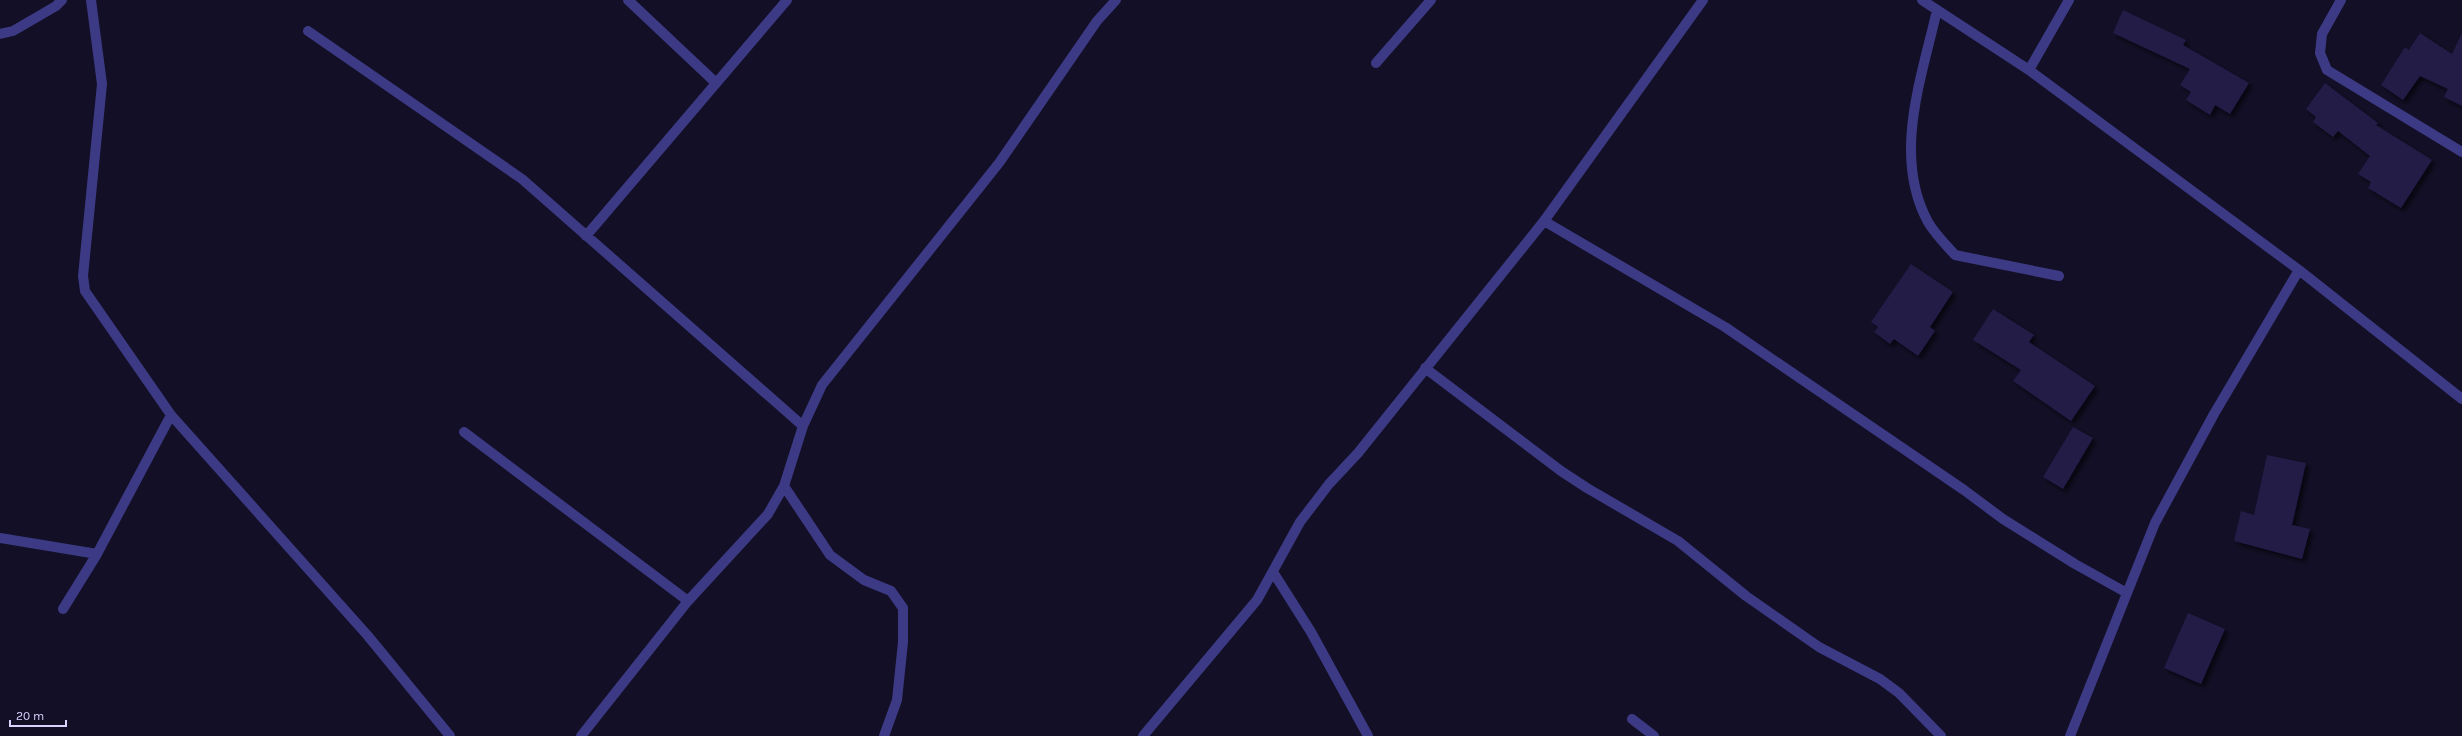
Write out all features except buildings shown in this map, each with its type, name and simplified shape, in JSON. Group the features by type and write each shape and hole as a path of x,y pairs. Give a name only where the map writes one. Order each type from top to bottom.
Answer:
{"street":[{"path":"0,34 12,31 56,6 62,0"},
{"path":"91,0 102,84 83,276 85,291 170,415 368,636 450,736"},
{"path":"628,0 715,82"},
{"path":"586,236 715,82 787,0"},
{"path":"581,736 688,601 768,514 784,486 803,426 822,385 999,163 1097,21 1116,0"},
{"path":"1376,63 1431,0"},
{"path":"1143,736 1257,600 1300,522 1329,484 1358,453 1544,221 1703,0"},
{"path":"1922,0 2029,70 2299,270 2462,399"},
{"path":"2029,70 2069,0"},
{"path":"2341,0 2322,34 2320,53 2327,70 2462,152"},
{"path":"1937,10 1910,128 1914,183 1928,222 1955,256 2059,276"},
{"path":"308,31 522,179 803,426"},
{"path":"1544,221 1731,332 2003,519 2075,564 2127,592"},
{"path":"2070,736 2155,523 2299,270"},
{"path":"1425,368 1562,471 1587,488 1678,541 1746,596 1819,647 1880,679 1899,693 1941,736"},
{"path":"63,609 97,554 170,415"},
{"path":"464,432 688,601"},
{"path":"784,486 830,555 864,580 891,591 903,608 903,642 898,700 884,736"},
{"path":"0,538 97,554"},
{"path":"1273,572 1311,632 1368,736"},
{"path":"1632,719 1654,736"}]}
